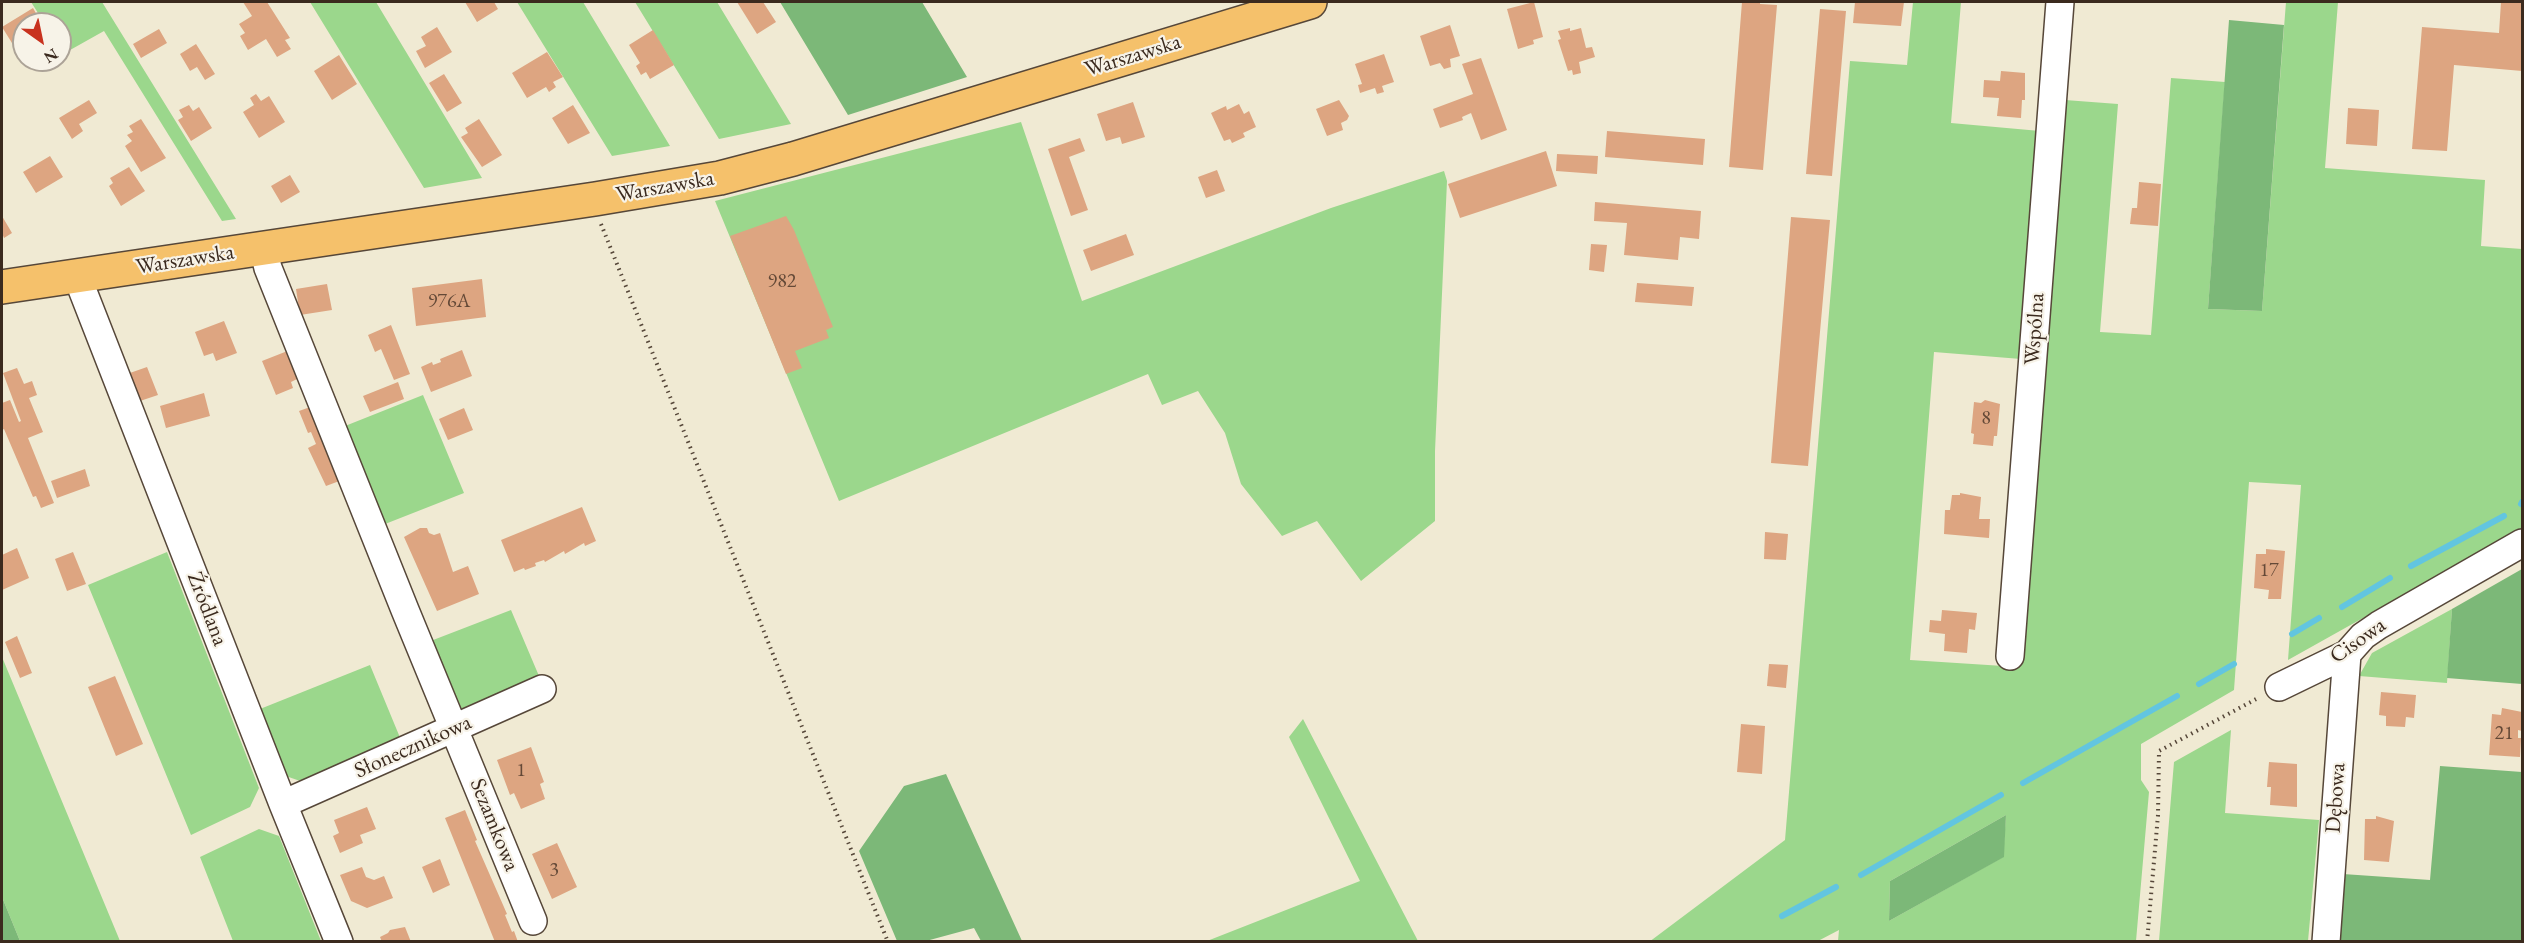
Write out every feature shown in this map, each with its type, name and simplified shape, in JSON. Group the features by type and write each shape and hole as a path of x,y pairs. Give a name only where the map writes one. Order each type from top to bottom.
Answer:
{"main road":[{"name":"Warszawska","path":"2,286 595,199 720,178 793,159 1310,2"}],"street":[{"name":"Wspólna","path":"2010,656 2060,2"},
{"name":"Sezamkowa","path":"263,248 277,291 533,921"},
{"name":"Źródlana","path":"82,276 82,289 282,804 339,942"},
{"name":"Cisowa","path":"2279,687 2347,654 2363,636 2379,625 2523,543"},
{"name":"Dębowa","path":"2326,942 2347,654"},
{"name":"Słonecznikowa","path":"282,804 542,689"}],"path":[{"path":"595,199 609,242 888,942"},
{"path":"2147,942 2158,815 2159,751 2279,687"}],"green space":[{"path":"31,2 102,2 236,219 222,221 104,31 72,49 72,12 37,12"},
{"path":"310,2 376,2 482,178 424,188"},
{"path":"517,2 583,2 670,146 612,156"},
{"path":"635,2 717,2 791,124 719,139"},
{"path":"780,2 922,2 967,77 848,115"},
{"path":"1913,2 1961,2 1951,123 2040,131 2021,359 1934,352 1910,660 2019,667 2065,100 2118,104 2100,332 2151,335 2171,78 2225,82 2208,309 2262,311 2286,2 2338,2 2325,168 2485,180 2481,246 2522,249 2522,529 2288,660 2301,485 2249,482 2234,690 2141,744 2141,780 2149,792 2136,941 1838,941 1839,930 1818,941 1649,942 1785,840 1850,61 1907,65","holes":["2006,815 2003,857 1889,921 1890,881"]},
{"path":"2229,20 2284,25 2262,311 2208,309"},
{"path":"1021,122 1082,301 1331,208 1444,171 1447,181 1435,451 1435,521 1361,581 1317,521 1282,536 1241,484 1225,433 1198,391 1162,405 1148,374 839,501 715,201"},
{"path":"423,395 464,493 380,526 340,428"},
{"path":"167,552 259,788 250,807 191,835 88,585"},
{"path":"2522,569 2522,684 2447,678 2452,609"},
{"path":"2452,609 2447,683 2359,676 2372,653"},
{"path":"511,610 539,676 458,712 428,642"},
{"path":"2,657 120,941 20,941 2,897"},
{"path":"370,665 401,740 303,782 280,774 255,711"},
{"path":"1303,719 1418,941 1207,941 1360,881 1289,737"},
{"path":"2231,730 2225,813 2319,820 2308,941 2159,941 2174,762"},
{"path":"2440,766 2522,772 2522,941 2338,942 2343,874 2430,880"},
{"path":"946,774 1022,941 981,941 974,928 926,941 897,941 859,851 904,786"},
{"path":"2006,815 2004,857 1889,921 1890,881"},
{"path":"259,829 279,836 321,941 233,941 200,857"},
{"path":"2,897 20,941 2,941"}],"building":[{"path":"243,2 267,2 290,38 285,40 291,49 277,57 266,39 248,50 240,36 245,33 239,24 252,16"},
{"path":"465,2 494,2 498,9 477,22"},
{"path":"737,2 763,2 776,22 757,34"},
{"path":"1534,2 1543,37 1533,40 1534,44 1518,49 1507,9"},
{"path":"1742,2 1777,5 1763,170 1729,167"},
{"path":"1855,2 1904,2 1901,26 1853,23"},
{"path":"2501,2 2522,2 2522,71 2454,65 2447,151 2412,149 2422,27 2499,33"},
{"path":"1820,9 1846,11 1832,176 1806,174"},
{"path":"12,21 12,43 2,27"},
{"path":"1450,25 1460,56 1450,59 1451,67 1444,69 1440,63 1430,66 1420,36"},
{"path":"437,27 452,52 425,68 416,51 426,46 421,37"},
{"path":"1570,28 1570,31 1581,28 1586,48 1592,47 1595,57 1579,62 1581,73 1573,75 1572,70 1568,71 1558,40 1561,39 1558,31"},
{"path":"159,29 167,43 141,58 133,44"},
{"path":"653,30 674,65 650,79 646,72 641,75 636,66 640,63 629,45"},
{"path":"196,44 215,74 205,80 197,67 190,71 180,54"},
{"path":"547,52 563,77 553,82 556,87 549,92 546,87 527,98 512,73"},
{"path":"1384,54 1394,82 1382,86 1384,92 1377,94 1375,88 1360,93 1358,85 1362,84 1355,64"},
{"path":"339,55 357,84 332,100 314,71"},
{"path":"1481,58 1507,130 1481,140 1471,113 1462,117 1463,120 1440,128 1433,109 1473,94 1462,64"},
{"path":"2001,71 2025,73 2025,100 2022,100 2021,118 1997,116 1999,98 1983,97 1984,80 2000,81"},
{"path":"444,74 462,103 447,112 429,83"},
{"path":"256,94 261,101 269,96 285,122 259,138 243,112 254,105 250,98"},
{"path":"89,100 97,113 79,124 83,131 72,139 59,118"},
{"path":"1339,100 1349,116 1341,123 1343,130 1327,136 1316,109"},
{"path":"1133,102 1145,137 1122,144 1120,137 1106,141 1097,114"},
{"path":"1239,104 1244,114 1249,111 1256,127 1243,133 1245,137 1232,143 1230,139 1224,141 1211,113 1226,106 1227,110"},
{"path":"189,105 193,111 199,107 212,128 191,141 178,120 183,117 179,110"},
{"path":"573,105 590,133 568,144 552,118"},
{"path":"2348,108 2379,110 2377,146 2346,144"},
{"path":"141,119 166,158 141,172 125,146 132,141 127,135 133,132 129,126"},
{"path":"479,119 502,155 482,167 461,137 468,133 465,128"},
{"path":"1607,131 1705,139 1703,165 1605,157"},
{"path":"1080,138 1085,151 1069,157 1088,210 1071,216 1048,149"},
{"path":"1546,151 1557,186 1460,218 1448,184"},
{"path":"1557,154 1598,156 1597,174 1556,171"},
{"path":"50,156 63,177 36,193 23,172"},
{"path":"129,167 145,191 121,206 109,186 113,183 110,178"},
{"path":"1217,170 1225,191 1206,198 1198,177"},
{"path":"290,175 300,192 281,203 271,186"},
{"path":"2139,182 2161,184 2158,226 2130,224 2132,208 2137,208"},
{"path":"1595,202 1701,211 1699,239 1680,237 1678,260 1624,255 1627,223 1594,221"},
{"path":"2,216 12,233 4,238 2,233"},
{"path":"786,216 794,230 833,327 826,330 829,338 795,351 802,368 786,374 730,236"},
{"path":"1791,217 1830,220 1808,466 1771,463"},
{"path":"1126,234 1134,255 1091,271 1083,250"},
{"path":"1591,244 1607,245 1604,272 1589,270"},
{"path":"482,279 486,317 416,326 412,288"},
{"path":"1637,283 1694,287 1692,306 1635,302"},
{"path":"327,284 332,310 300,315 296,289"},
{"path":"224,321 237,353 216,361 213,353 204,356 195,332"},
{"path":"391,325 410,374 394,380 381,349 375,352 368,335"},
{"path":"290,350 301,377 291,382 293,388 276,395 262,361"},
{"path":"462,350 472,376 431,392 421,367 432,362 433,365 441,362 440,359"},
{"path":"147,367 158,395 137,402 127,374"},
{"path":"17,368 24,384 32,381 37,395 29,398 43,432 28,438 54,503 41,508 36,496 33,497 4,429 2,430 2,403 10,400 19,422 21,421 3,373"},
{"path":"398,382 404,399 370,412 363,396"},
{"path":"204,393 210,416 166,428 160,406"},
{"path":"1985,400 2000,404 1997,436 1994,436 1993,446 1973,444 1974,434 1971,433 1974,402 1981,403"},
{"path":"313,406 342,480 326,486 308,448 316,444 311,432 308,433 299,411"},
{"path":"464,408 473,430 448,440 439,419"},
{"path":"85,469 90,486 57,498 51,481"},
{"path":"1960,493 1981,497 1979,519 1990,519 1989,538 1944,534 1945,510 1950,510 1952,495 1960,495"},
{"path":"582,507 596,541 585,546 584,543 565,554 564,551 545,562 544,560 535,563 536,566 514,572 501,540"},
{"path":"420,528 427,528 429,533 434,535 440,533 453,572 468,566 479,594 437,611 404,537"},
{"path":"1765,532 1788,534 1786,560 1764,559"},
{"path":"17,548 29,578 2,590 2,555"},
{"path":"2266,549 2285,551 2281,599 2268,599 2269,590 2254,588 2256,554 2266,554"},
{"path":"73,552 86,584 67,591 55,559"},
{"path":"1942,610 1977,613 1975,630 1969,629 1967,653 1944,651 1945,634 1929,632 1930,620 1941,621"},
{"path":"17,636 32,673 20,678 5,642"},
{"path":"1769,664 1788,665 1786,688 1767,686"},
{"path":"115,676 143,744 116,756 88,687"},
{"path":"2381,692 2416,695 2414,718 2406,717 2405,727 2386,726 2386,716 2379,715"},
{"path":"2502,708 2522,712 2522,731 2518,730 2518,738 2521,738 2520,757 2489,755 2492,714 2501,715"},
{"path":"1741,724 1765,726 1762,774 1737,772"},
{"path":"531,747 544,782 540,784 545,799 521,809 514,793 510,795 497,760"},
{"path":"2269,762 2297,764 2297,807 2270,805 2271,787 2267,787"},
{"path":"367,807 376,829 360,835 363,843 340,853 333,836 339,833 334,820"},
{"path":"465,810 477,840 475,841 518,942 495,942 445,818"},
{"path":"2376,816 2394,821 2389,862 2364,860 2365,819 2376,819"},
{"path":"557,843 577,887 552,899 532,854"},
{"path":"440,859 450,885 433,893 422,867"},
{"path":"362,867 366,877 374,880 384,876 393,898 367,908 351,901 340,875"},
{"path":"405,927 411,942 382,942 380,937 390,930"}],"waterway":[{"path":"2411,566 2504,516"},
{"path":"2342,607 2390,578"},
{"path":"2292,634 2319,618"},
{"path":"2199,684 2234,664"},
{"path":"2023,783 2177,696"},
{"path":"1861,875 2001,795"},
{"path":"1782,916 1836,887"}]}
